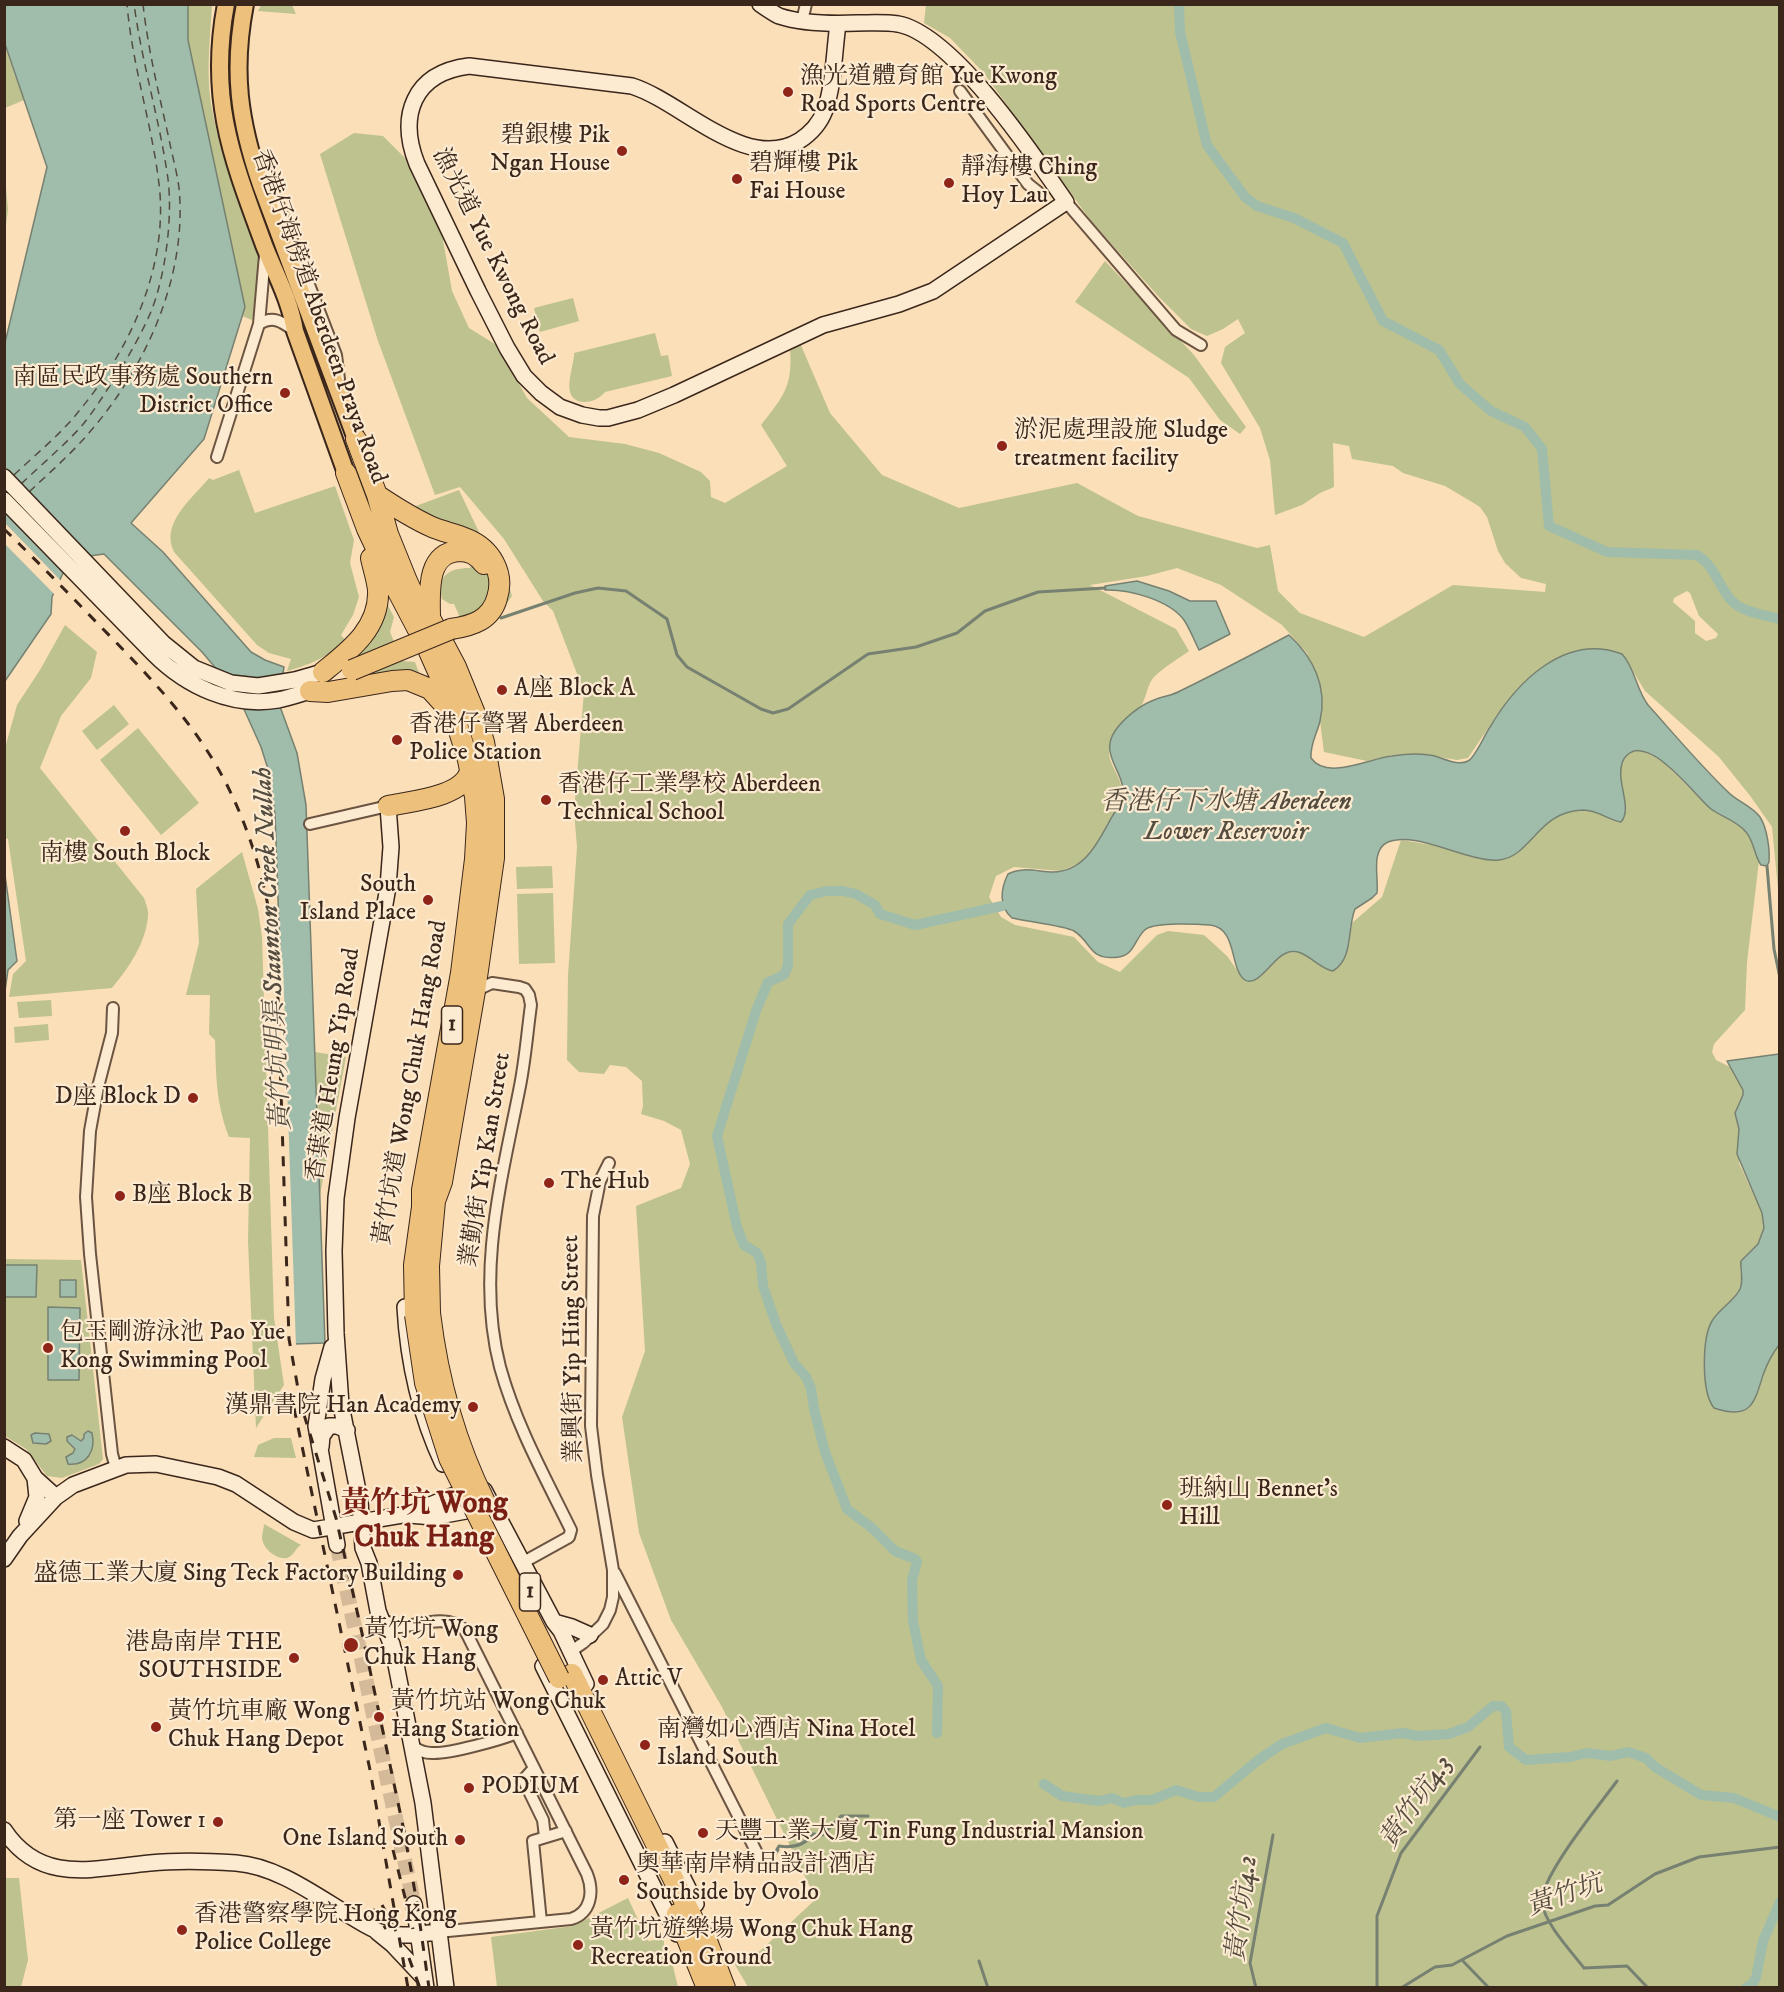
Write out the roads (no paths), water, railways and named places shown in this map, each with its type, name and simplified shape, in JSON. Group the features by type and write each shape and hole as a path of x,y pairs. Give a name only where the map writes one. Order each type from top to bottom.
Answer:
{"highway":[{"name":"香港仔海傍道 Aberdeen Praya Road","path":"356,439 377,495 381,516 425,626"},
{"name":"香港仔海傍道 Aberdeen Praya Road","path":"346,473 393,586 425,626"},
{"path":"328,674 352,670 452,629 478,609 488,590 489,576 473,548 407,516 377,495"},
{"path":"310,691 361,638 376,609 378,593 367,528"},
{"path":"425,626 430,580 435,567 445,556 473,548"},
{"name":"黃竹坑道 Wong Chuk Hang Road","path":"422,1190 461,973 475,859 477,823 470,771 425,626"},
{"name":"黃竹坑道 Wong Chuk Hang Road","path":"425,626 456,667 476,716 484,742 494,799 494,858 475,992 442,1182"},
{"path":"310,691 328,692 401,680 420,684 430,689 453,715"},
{"path":"388,806 450,792 467,781 470,771"},
{"path":"450,792 464,802 477,823"},
{"name":"1","path":"422,1314 435,1201 442,1182"},
{"name":"1","path":"422,1190 422,1207 414,1265 422,1314 454,1430 479,1490 640,1825 695,1923 699,1945"},
{"name":"黃竹坑道 Wong Chuk Hang Road","path":"699,1945 707,1988"},
{"name":"黃竹坑道 Wong Chuk Hang Road","path":"699,1945 726,1988"}],"main road":[{"name":"香港仔海傍道 Aberdeen Praya Road","path":"226,4 219,51 219,83 222,114 231,153 265,248 292,313 295,330 346,473"},
{"name":"香港仔海傍道 Aberdeen Praya Road","path":"246,8 238,62 244,125 261,185 356,439"}],"street":[{"path":"759,4 779,16 802,21 838,24 900,24 927,37 965,72 1010,122 1066,202 1176,330 1201,345"},
{"path":"802,21 806,4"},
{"name":"漁光道 Yue Kwong Road","path":"838,24 829,95 823,116 814,129 802,139 779,149 760,150 736,143 651,92 632,86 469,66 439,75 421,91 411,108 408,126 417,164 511,354 524,376 547,398 568,410 590,417 608,418 638,410 675,395 823,325 899,304 933,291 1066,202"},
{"path":"960,91 1028,184 1038,192"},
{"path":"217,457 259,324 265,248"},
{"path":"259,324 265,320 277,320 295,330"},
{"path":"4,477 164,643 194,668 231,683 258,686 328,674"},
{"path":"4,500 154,654 180,676 214,693 241,700 278,700 310,691"},
{"path":"310,824 388,806"},
{"name":"香葉道 Heung Yip Road","path":"388,806 391,847 388,888 347,1118 336,1198 334,1251 336,1333 340,1396 360,1501 362,1544 388,1623 414,1747 446,1988"},
{"name":"業勤街 Yip Kan Street","path":"475,992 492,983 519,987 525,989 529,995 531,1005 520,1088 495,1216 490,1301 500,1365 509,1396 520,1426 571,1530 569,1537 522,1563"},
{"path":"113,1008 112,1033 98,1087 90,1131 86,1201 112,1454 116,1468"},
{"name":"業興街 Yip Hing Street","path":"609,1164 600,1181 593,1216 591,1426 613,1570"},
{"name":"黃竹坑道 Wong Chuk Hang Road","path":"422,1190 413,1206 406,1257 407,1329 413,1372 427,1426 457,1494 676,1933 699,1945 703,1919 561,1631 554,1622 484,1490 457,1430 441,1347 437,1286 443,1203 442,1182"},
{"name":"香葉道 Heung Yip Road","path":"336,1333 320,1398 316,1426 337,1545"},
{"path":"320,1398 329,1395 340,1396"},
{"path":"320,1453 325,1430 332,1425 347,1430"},
{"path":"4,1447 24,1460 35,1478 56,1497"},
{"path":"4,1559 20,1536 56,1497 73,1485 126,1465 156,1464 218,1477 236,1484 294,1522 313,1530 408,1514 457,1494 484,1490"},
{"path":"20,1536 36,1497 35,1478"},
{"path":"294,1522 313,1520 318,1517 328,1496"},
{"path":"408,1514 433,1517 466,1511"},
{"name":"香葉道 Heung Yip Road","path":"369,1563 370,1541 381,1520"},
{"path":"540,1661 568,1648 579,1637 590,1635 603,1624 613,1597 613,1570"},
{"path":"613,1570 759,1857"},
{"name":"香葉道 Heung Yip Road","path":"375,1587 374,1597 378,1611 394,1652"},
{"path":"374,1930 396,1935 418,1934 576,1917 585,1910 590,1899 591,1887 566,1831 468,1636 460,1626 448,1621 401,1627 388,1623"},
{"path":"528,1636 548,1635 554,1622 590,1635"},
{"path":"414,1747 426,1753 438,1753 517,1733"},
{"path":"534,1768 525,1778 525,1783 543,1821 545,1837"},
{"path":"4,1830 11,1840 33,1858 68,1871 177,1861 251,1865 273,1872 374,1930 393,1945 425,1983"},
{"path":"541,1922 533,1841 566,1831"},
{"path":"418,1875 426,1870 430,1862"},
{"path":"414,1904 425,1983"}],"water":[{"path":"5,5 188,5 188,40 245,307 204,439 131,523 163,552 251,652 284,667 278,701 297,753 306,805 325,1343 294,1344 275,814 268,769 243,707 224,678 202,652 104,554 82,557 64,571 52,597 51,614 5,681 4,347 47,167 5,44"},
{"path":"1137,581 1169,591 1190,601 1216,601 1230,634 1199,650 1184,620 1169,607 1137,594 1105,590 1105,586"},
{"name":"香港仔下水塘 Aberdeen Lower Reservoir","path":"1289,635 1305,653 1320,685 1322,708 1311,758 1318,765 1327,768 1338,768 1410,754 1424,754 1463,763 1474,755 1501,710 1514,694 1544,666 1562,656 1581,650 1601,649 1622,654 1648,705 1731,795 1760,817 1768,839 1769,862 1767,866 1761,865 1746,832 1711,809 1657,757 1644,751 1633,751 1624,759 1621,767 1625,808 1621,822 1588,810 1568,812 1545,825 1519,851 1499,860 1473,857 1413,840 1399,839 1382,846 1376,865 1377,893 1355,909 1347,951 1340,965 1333,971 1304,954 1291,952 1280,957 1260,977 1250,981 1245,980 1240,975 1225,933 1210,925 1177,924 1151,927 1142,932 1132,949 1124,956 1109,958 1096,954 1080,936 1070,929 1012,918 1004,908 1002,897 1008,874 1025,870 1063,871 1073,867 1093,849 1117,809 1123,791 1112,758 1110,740 1122,722 1149,702 1177,693"},
{"path":"5,875 17,961 8,970 5,991"},
{"path":"1779,1054 1779,1345 1768,1363 1757,1394 1749,1407 1743,1411 1726,1411 1714,1408 1707,1390 1704,1365 1706,1340 1712,1321 1740,1289 1741,1261 1758,1244 1764,1228 1762,1213 1737,1154 1739,1129 1735,1113 1743,1090 1727,1061"},
{"path":"5,1265 37,1265 36,1297 5,1297"},
{"path":"60,1280 76,1280 76,1297 60,1297"},
{"path":"48,1307 80,1308 79,1380 48,1380"},
{"path":"88,1431 92,1433 93,1440 89,1456 80,1463 68,1464 66,1457 75,1449 67,1441 67,1437 72,1435 81,1441"},
{"path":"49,1434 51,1441 46,1444 33,1443 31,1435"}],"waterway":[{"path":"1179,4 1180,32 1207,145 1245,197 1257,206 1294,218 1343,243 1383,321 1439,350 1460,384 1491,411 1525,427 1542,449 1549,526 1607,552 1697,555 1708,564 1735,604 1780,619"},
{"path":"501,618 575,593 598,588 626,591 667,619 677,655 687,667 761,709 773,713 788,709 868,654 916,647 957,633 985,611 1038,592 1105,588"},
{"path":"1767,866 1774,949 1780,978"},
{"path":"937,1733 938,1686 921,1660 913,1621 912,1580 917,1562 895,1551 872,1528 847,1509 825,1452 811,1388 806,1377 794,1363 776,1324 763,1286 761,1263 757,1253 744,1245 737,1227 717,1136 756,1011 768,982 784,975 788,966 788,924 810,895 827,891 856,894 875,905 880,914 915,925 1002,906"},
{"path":"1044,1784 1062,1796 1099,1801 1112,1798 1124,1803 1152,1800 1176,1790 1199,1797 1214,1797 1257,1761 1282,1744 1326,1728 1360,1738 1403,1733 1417,1736 1449,1734 1468,1727 1493,1706 1501,1706 1506,1711 1509,1747 1526,1760 1570,1757 1587,1753 1611,1756 1628,1752 1646,1758 1655,1767 1701,1795 1734,1798 1780,1817"},
{"name":"黃竹坑4.3","path":"1377,1988 1377,1916 1401,1853 1480,1747"},
{"path":"1617,1781 1561,1859 1544,1891 1542,1902 1553,1928 1584,1968 1627,1966 1648,1988"},
{"path":"778,1850 771,1860 779,1846 798,1845 813,1834 823,1835 841,1816 868,1816"},
{"name":"黃竹坑4.2","path":"1256,1988 1250,1963 1273,1835"},
{"name":"黃竹坑","path":"1401,1988 1435,1967 1452,1965 1507,1936 1595,1906 1608,1905 1655,1874 1699,1857 1780,1847"},
{"path":"1746,1988 1756,1978 1763,1941 1780,1902"},
{"path":"1462,1960 1489,1988"},
{"path":"979,1961 988,1988"}],"tunnel":[{"path":"337,1545 414,1904"}],"railway":[{"path":"4,529 137,664 187,722 216,764 228,787 247,830 261,875 271,920 277,967 289,1339 301,1405 336,1518 364,1642 404,1831 429,1988"},
{"path":"294,1408 370,1770 408,1988"},
{"path":"393,1850 413,1929"},
{"path":"382,1905 396,1931"},
{"path":"373,1909 386,1929"},
{"path":"409,1958 420,1988"}],"place":[{"name":"漁光道體育館 Yue Kwong Road Sports Centre","path":"788,92"},
{"name":"碧銀樓 Pik Ngan House","path":"622,151"},
{"name":"碧輝樓 Pik Fai House","path":"737,179"},
{"name":"靜海樓 Ching Hoy Lau","path":"949,183"},
{"name":"南區民政事務處 Southern District Office","path":"285,393"},
{"name":"淤泥處理設施 Sludge treatment facility","path":"1002,446"},
{"name":"A座 Block A","path":"502,690"},
{"name":"香港仔警署 Aberdeen Police Station","path":"397,740"},
{"name":"香港仔工業學校 Aberdeen Technical School","path":"546,800"},
{"name":"南樓 South Block","path":"125,831"},
{"name":"South Island Place","path":"428,900"},
{"name":"D座 Block D","path":"193,1098"},
{"name":"The Hub","path":"549,1183"},
{"name":"B座 Block B","path":"120,1196"},
{"name":"包玉剛游泳池 Pao Yue Kong Swimming Pool","path":"48,1348"},
{"name":"漢鼎書院 Han Academy","path":"473,1407"},
{"name":"班納山 Bennet's Hill","path":"1167,1505"},
{"name":"盛德工業大廈 Sing Teck Factory Building","path":"458,1575"},
{"name":"黃竹坑 Wong Chuk Hang","path":"351,1645"},
{"name":"港島南岸 THE SOUTHSIDE","path":"294,1658"},
{"name":"Attic V","path":"603,1680"},
{"name":"黃竹坑站 Wong Chuk Hang Station","path":"379,1717"},
{"name":"黃竹坑車廠 Wong Chuk Hang Depot","path":"156,1727"},
{"name":"南灣如心酒店 Nina Hotel Island South","path":"645,1745"},
{"name":"PODIUM","path":"469,1788"},
{"name":"第一座 Tower 1","path":"218,1822"},
{"name":"天豐工業大廈 Tin Fung Industrial Mansion","path":"703,1833"},
{"name":"One Island South","path":"460,1840"},
{"name":"奧華南岸精品設計酒店 Southside by Ovolo","path":"624,1880"},
{"name":"香港警察學院 Hong Kong Police College","path":"182,1930"},
{"name":"黃竹坑遊樂場 Wong Chuk Hang Recreation Ground","path":"578,1945"}],"district":[{"name":"黃竹坑 Wong Chuk Hang","path":"424,1523"}],"water label":[{"name":"黃竹坑明渠 Staunton Creek Nullah","path":"274,949"}]}
